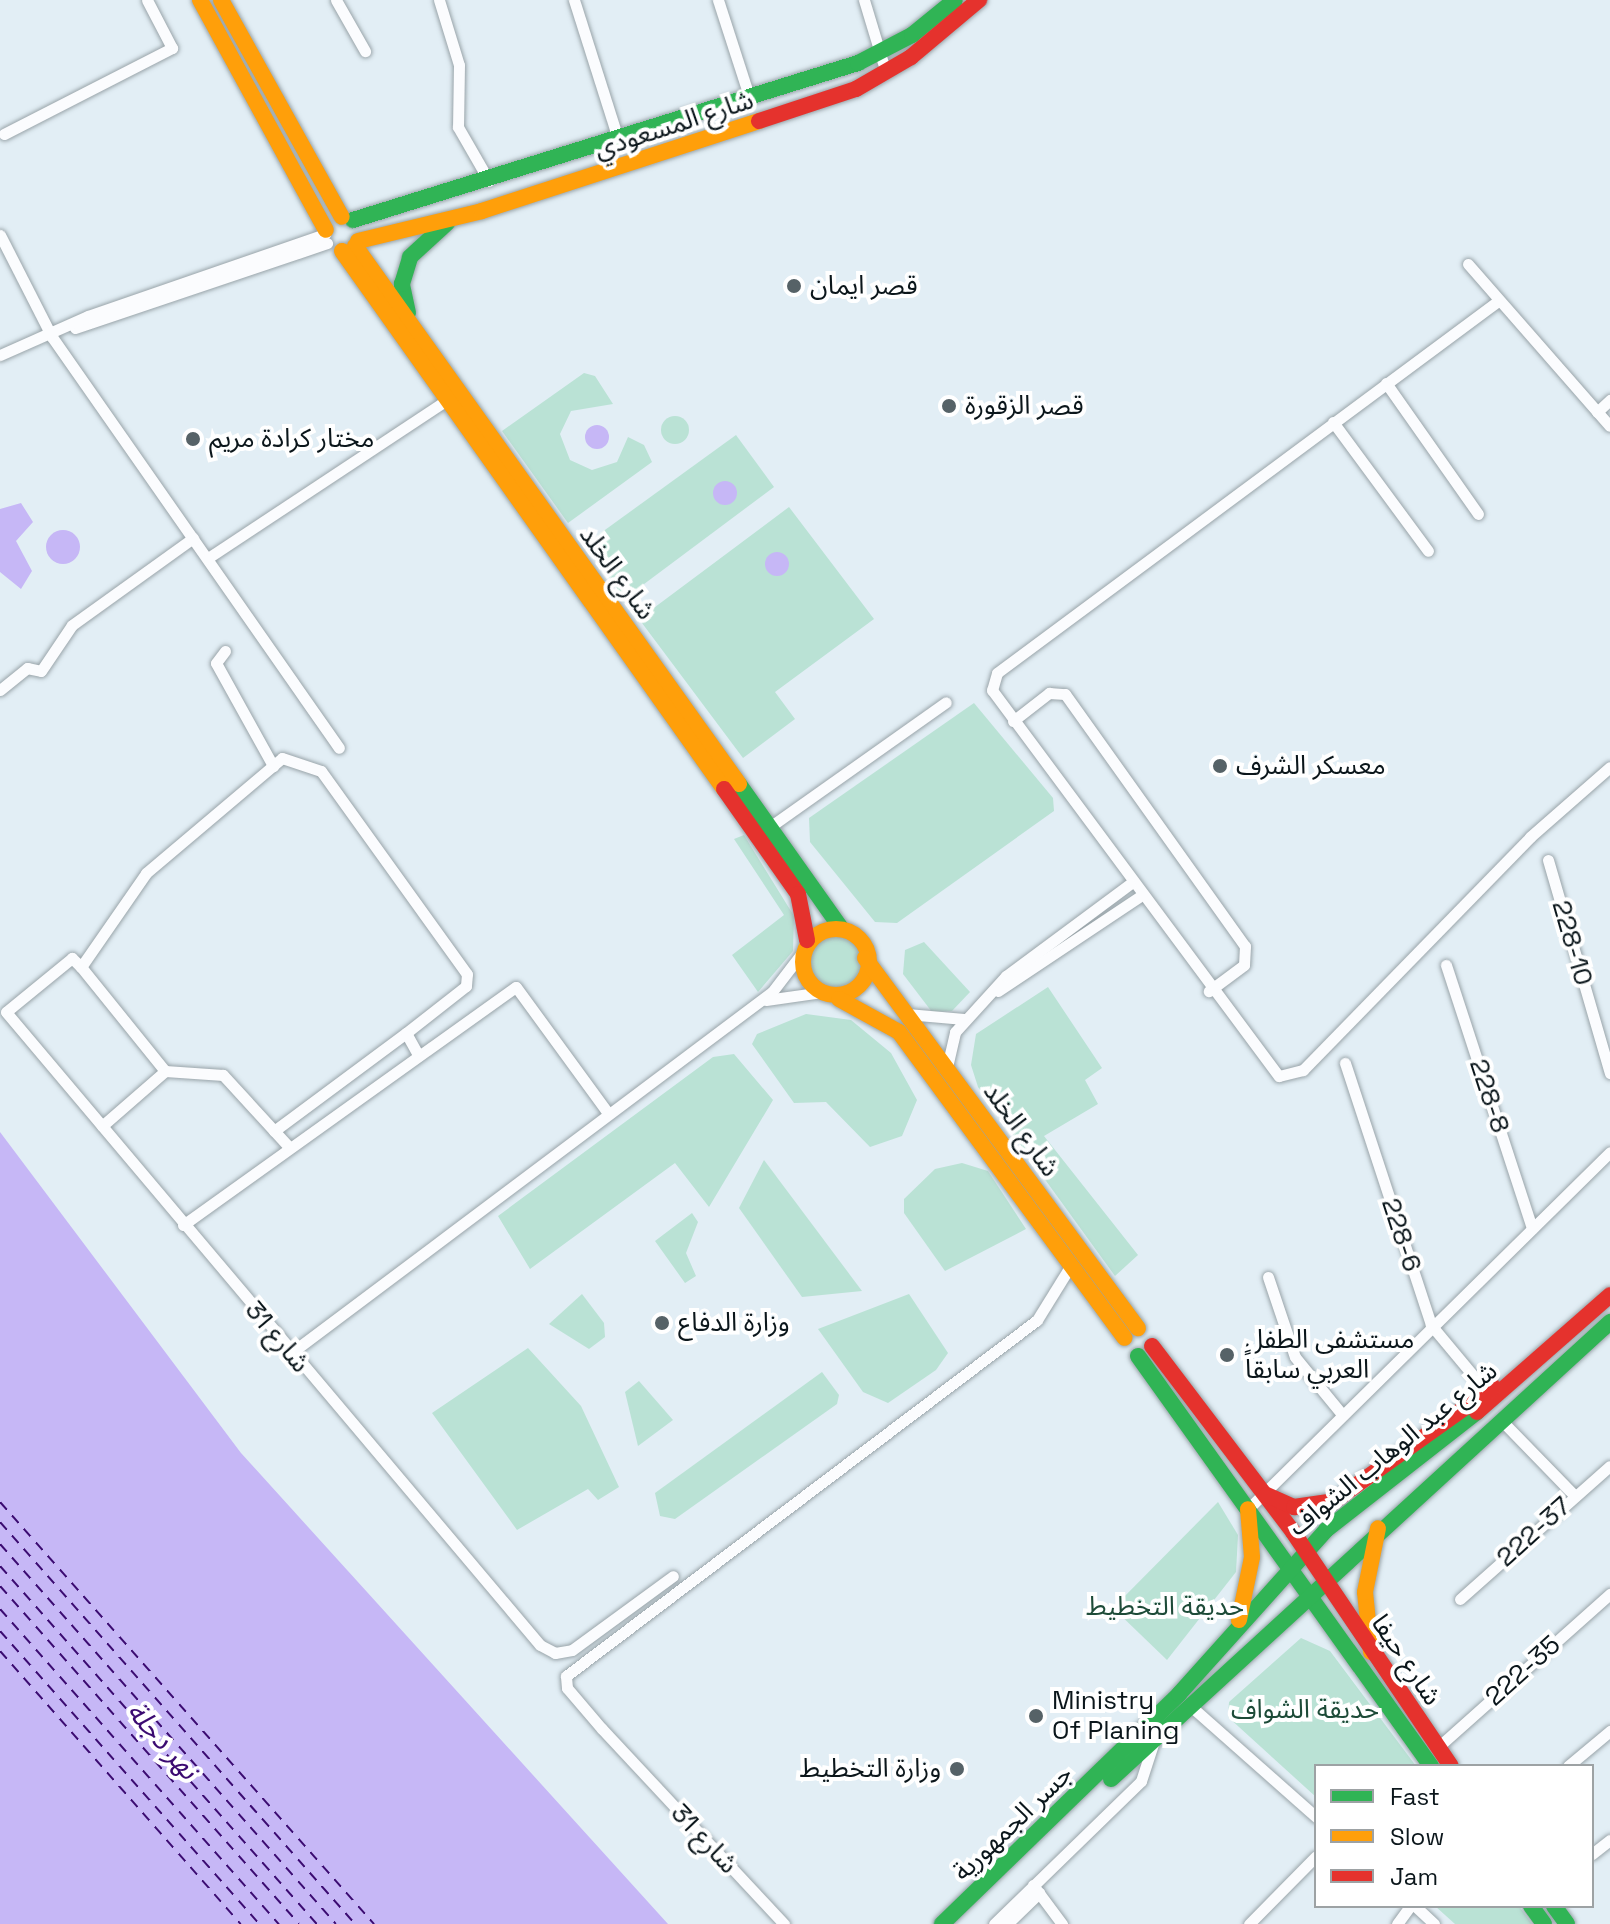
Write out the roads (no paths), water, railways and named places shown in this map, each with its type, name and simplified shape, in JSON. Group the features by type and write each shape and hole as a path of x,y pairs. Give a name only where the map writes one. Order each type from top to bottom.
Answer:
{"main road":[{"name":"شارع الخلد","path":"200,0 339,241 445,401 798,894 806,944"},
{"name":"شارع المسعودي","path":"347,219 489,181 879,54 955,0"},
{"name":"شارع المسعودي","path":"339,241 458,216 785,115 886,73 979,0"},
{"path":"225,1 347,219 339,241"},
{"path":"411,322 402,284 410,257 458,216"},
{"path":"339,241 347,219"},
{"name":"شارع الخلد","path":"339,241 411,322 841,928"},
{"path":"819,928 841,928 865,958 862,988 839,999 823,992 807,971 806,944 819,928"},
{"name":"شارع الخلد","path":"839,999 899,1032 989,1142 1131,1333 1071,1265 989,1142 947,1067 865,958"},
{"name":"شارع عبد الوهاب الشواف","path":"1122,1761 1305,1549 1520,1378 1610,1295"},
{"name":"شارع عبد الوهاب الشواف","path":"1122,1761 1153,1743 1194,1709 1378,1527 1503,1422 1610,1322"},
{"path":"1309,1595 1248,1509 1145,1351 1267,1495 1324,1580"},
{"path":"1267,1495 1294,1507 1334,1501 1486,1391 1520,1378"},
{"path":"1236,1630 1252,1557 1248,1509"},
{"path":"1371,1652 1365,1592 1378,1527"},
{"name":"شارع حيفا","path":"1324,1580 1449,1764"},
{"name":"شارع حيفا","path":"1309,1595 1430,1764"},
{"name":"جسر الجمهورية","path":"942,1924 1122,1761"},
{"name":"جسر الجمهورية","path":"959,1924 1122,1761"}],"street":[{"path":"4,134 172,48 147,0"},
{"path":"336,0 365,51"},
{"path":"439,0 459,65 455,118 489,181"},
{"path":"574,0 618,139"},
{"path":"718,0 749,96"},
{"path":"864,0 886,73"},
{"path":"0,235 52,337 339,748"},
{"path":"0,355 71,328 339,241"},
{"path":"1468,264 1610,426"},
{"path":"1498,301 997,673 992,690 1268,1071 1297,1074 1530,837 1610,767"},
{"path":"1386,383 1478,514"},
{"path":"1597,412 1610,400"},
{"path":"208,558 445,401"},
{"path":"1333,422 1428,551"},
{"path":"0,690 27,668 41,671 72,625 193,538"},
{"path":"225,651 216,663 273,766"},
{"path":"1013,721 1053,691 1074,707 1245,946 1244,965 1209,991"},
{"path":"771,826 946,702"},
{"path":"165,1071 81,967 146,873 273,766 294,759 321,771 467,974 466,986 274,1131"},
{"name":"228-10","path":"1548,860 1610,1073"},
{"path":"998,991 1006,976 1130,884"},
{"path":"947,1067 964,1019 998,991 1139,897"},
{"path":"291,1353 780,986 806,944"},
{"name":"شارع 31","path":"81,967 72,958 6,1012 540,1645 555,1653 572,1650 673,1576"},
{"name":"228-8","path":"1446,965 1532,1228"},
{"path":"183,1225 516,987 608,1113"},
{"path":"754,1005 823,992"},
{"path":"907,1014 964,1019"},
{"path":"406,1033 419,1056"},
{"name":"228-6","path":"1345,1063 1431,1325 1486,1391"},
{"path":"102,1126 165,1071 216,1071 289,1147"},
{"path":"1248,1509 1267,1495 1341,1413 1610,1152"},
{"name":"شارع 31","path":"784,1924 565,1680 1037,1320 1071,1265"},
{"path":"1268,1277 1295,1357 1341,1413"},
{"path":"1503,1422 1575,1496"},
{"name":"222-37","path":"1460,1599 1610,1466"},
{"name":"222-35","path":"1437,1748 1610,1594"},
{"path":"1194,1709 1314,1815"},
{"path":"1570,1764 1610,1731"},
{"path":"1007,1924 1036,1889 1141,1781 1153,1743"},
{"path":"1594,1852 1610,1840"},
{"path":"1249,1924 1314,1858"},
{"path":"994,1924 1036,1889"},
{"path":"1036,1889 1062,1924"},
{"path":"1397,1924 1411,1908"},
{"path":"1415,1908 1434,1924"}],"water":[{"path":"597,425 606,428 609,437 606,446 597,449 588,446 585,437 588,428"},
{"path":"725,481 733,485 737,493 733,501 725,505 717,501 713,493 717,485"},
{"path":"21,503 33,522 16,541 32,571 21,589 0,572 0,509"},
{"path":"63,530 75,535 80,547 75,559 63,564 51,559 46,547 51,535"},
{"path":"777,552 785,556 789,564 785,572 777,576 769,572 765,564 769,556"},
{"name":"نهر دجلة","path":"0,1132 241,1453 668,1924 0,1924"}],"place":[{"name":"قصر ايمان","path":"794,286"},
{"name":"قصر الزقورة","path":"949,406"},
{"name":"مختار كرادة مريم","path":"193,439"},
{"name":"معسكر الشرف","path":"1220,766"},
{"name":"وزارة الدفاع","path":"662,1323"},
{"name":"مستشفى الطفل العربي سابقاً","path":"1227,1355"},
{"name":"Ministry Of Planing","path":"1036,1716"},
{"name":"وزارة التخطيط","path":"957,1769"}],"park label":[{"name":"حديقة التخطيط","path":"1165,1607"},
{"name":"حديقة الشواف","path":"1305,1710"}]}
